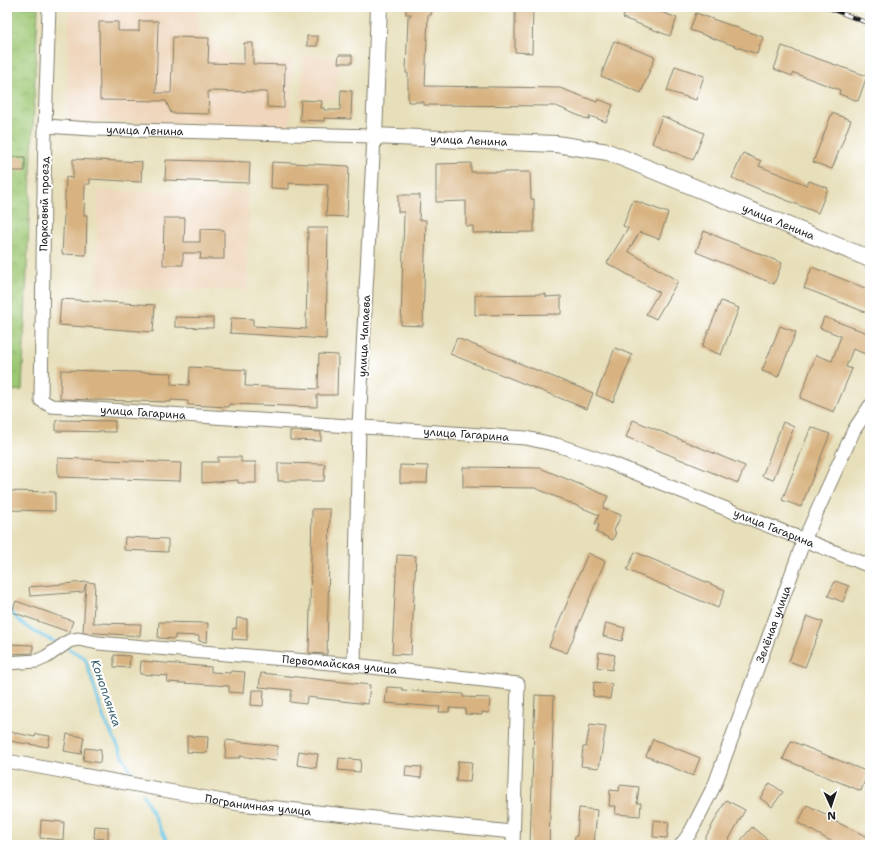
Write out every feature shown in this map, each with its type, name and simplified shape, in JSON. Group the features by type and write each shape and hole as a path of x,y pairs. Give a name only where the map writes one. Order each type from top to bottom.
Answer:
{"main road":[{"name":"улица Чапаева","path":"374,136 379,7"},
{"name":"улица Ленина","path":"374,136 556,144 608,152 870,259"}],"street":[{"name":"Парковый проезд","path":"42,400 45,126 49,7"},
{"name":"улица Ленина","path":"45,126 92,129 374,136"},
{"name":"улица Чапаева","path":"354,665 359,426 374,136"},
{"name":"улица Гагарина","path":"42,400 51,406 526,438 557,445 608,462 870,566"},
{"name":"Зелёная улица","path":"681,845 690,833 715,784 804,540 854,430 870,406"},
{"name":"Первомайская улица","path":"7,663 37,661 56,651 69,641 78,639 98,643 354,665 518,684 512,839"},
{"name":"Пограничная улица","path":"7,761 239,804 512,839"}],"shaded area":[{"path":"69,7 197,7 198,31 211,37 231,60 293,61 290,126 67,121"},
{"path":"304,55 339,57 336,100 301,98"},
{"path":"98,191 248,192 247,290 97,289"}],"green space":[{"path":"7,7 38,7 22,390 7,391"}],"building":[{"path":"406,7 432,7 431,15 428,15 425,86 560,88 597,102 598,99 613,105 606,122 590,116 589,120 556,106 424,105 424,102 408,102 408,73 406,73 408,16 411,16 411,14 406,14"},
{"path":"515,7 533,7 532,53 515,52"},
{"path":"627,7 648,7 677,18 670,36 623,18"},
{"path":"696,13 763,37 757,54 690,30"},
{"path":"139,21 158,21 156,93 171,93 173,37 209,38 208,63 244,64 244,43 253,43 253,64 285,65 284,108 267,107 267,92 208,91 209,114 171,113 166,101 100,100 99,22 118,22 118,31 139,31"},
{"path":"307,36 318,36 317,46 307,46"},
{"path":"614,41 655,57 641,93 601,76"},
{"path":"782,46 867,76 858,101 839,94 840,90 794,73 792,76 774,69"},
{"path":"339,55 352,55 352,63 338,63"},
{"path":"675,66 704,76 696,100 667,91"},
{"path":"341,90 352,91 351,119 324,118 324,121 300,120 301,100 322,101 321,108 324,108 324,110 340,110"},
{"path":"832,113 851,120 832,169 813,162"},
{"path":"662,116 704,133 693,160 652,143"},
{"path":"743,153 761,161 759,166 807,185 809,181 828,188 818,213 732,178"},
{"path":"10,157 25,157 25,171 11,171"},
{"path":"73,159 142,162 141,182 90,179 90,184 85,184 84,215 87,215 86,255 62,254 66,177 73,178"},
{"path":"166,160 250,162 249,183 165,180"},
{"path":"272,162 349,166 347,217 326,216 328,185 289,183 289,189 271,188"},
{"path":"471,163 471,172 530,172 531,199 534,199 534,232 473,233 473,226 466,226 466,201 436,202 436,164"},
{"path":"398,195 420,195 419,220 426,220 423,326 401,325 404,212 398,212"},
{"path":"633,200 668,213 659,239 640,232 628,251 678,281 656,319 646,314 659,292 607,263 628,228 623,226"},
{"path":"164,218 185,218 184,242 200,242 200,229 224,230 224,259 200,259 201,253 183,253 183,265 163,265"},
{"path":"308,228 328,228 326,339 230,333 231,318 253,319 253,326 306,329"},
{"path":"704,231 782,263 774,284 696,252"},
{"path":"812,267 870,290 870,314 804,288"},
{"path":"546,294 546,297 561,296 561,314 475,315 475,295"},
{"path":"61,299 155,305 153,332 59,325"},
{"path":"721,301 739,308 721,355 702,347"},
{"path":"175,317 213,318 213,328 175,327"},
{"path":"824,317 870,334 870,356 853,349 846,367 852,369 834,412 800,398 816,355 832,361 841,336 820,328"},
{"path":"780,326 796,332 778,377 762,371"},
{"path":"457,338 593,393 587,409 450,354"},
{"path":"615,348 632,355 613,402 596,395"},
{"path":"319,354 338,355 337,395 317,395 317,407 229,404 229,407 188,405 188,401 171,400 171,402 60,399 61,370 172,373 171,384 189,385 190,367 246,370 245,386 318,389"},
{"path":"56,420 115,421 115,432 56,431"},
{"path":"633,420 745,466 738,483 626,437"},
{"path":"783,422 794,427 773,480 762,476"},
{"path":"811,427 830,434 801,507 782,500"},
{"path":"290,431 321,432 321,441 290,440"},
{"path":"218,457 241,457 241,462 256,462 256,483 238,483 238,480 202,483 202,462 218,462"},
{"path":"58,458 181,463 180,481 58,477"},
{"path":"278,463 325,464 324,481 278,481"},
{"path":"400,465 428,466 427,483 400,483"},
{"path":"463,467 540,468 608,496 603,508 621,515 614,531 616,532 613,540 596,532 599,525 595,524 599,515 535,488 463,487"},
{"path":"7,491 55,492 55,511 7,510"},
{"path":"312,509 330,509 327,654 309,653"},
{"path":"125,537 168,539 168,552 124,550"},
{"path":"635,552 725,590 718,608 627,570"},
{"path":"588,553 605,561 567,653 549,646"},
{"path":"397,555 416,556 411,655 392,654"},
{"path":"835,581 849,586 843,602 828,596"},
{"path":"86,582 95,583 93,623 141,624 140,636 83,632 86,584 83,592 30,596 29,587"},
{"path":"16,601 73,621 69,632 12,612"},
{"path":"807,616 823,622 805,667 789,661"},
{"path":"237,618 247,619 247,640 232,639 233,628 236,629"},
{"path":"159,622 208,623 207,642 199,641 199,636 175,635 175,639 158,638"},
{"path":"606,623 625,628 622,641 603,636"},
{"path":"7,644 33,645 33,653 7,654"},
{"path":"599,652 615,655 612,670 597,667"},
{"path":"114,655 130,656 129,668 114,667"},
{"path":"141,661 211,667 211,672 245,672 243,693 229,692 229,686 167,682 168,676 140,674"},
{"path":"261,673 370,685 368,704 307,697 306,704 290,702 292,690 259,687"},
{"path":"594,682 612,684 610,699 593,696"},
{"path":"387,687 402,688 402,690 463,694 463,697 490,698 489,713 482,712 482,715 465,714 466,709 449,708 449,712 439,712 440,707 385,703"},
{"path":"252,690 264,690 263,706 251,705"},
{"path":"535,695 554,696 549,845 530,845"},
{"path":"590,724 606,726 599,768 581,766 583,747 586,747"},
{"path":"11,732 35,737 36,734 50,736 48,747 9,741"},
{"path":"67,734 84,737 81,754 64,751"},
{"path":"187,736 208,737 207,753 187,752"},
{"path":"653,739 700,758 693,776 646,756"},
{"path":"226,740 278,746 276,761 240,756 240,758 225,758"},
{"path":"791,741 868,772 861,791 783,759"},
{"path":"85,748 101,750 100,763 83,760"},
{"path":"299,751 318,754 316,768 297,765"},
{"path":"339,758 361,760 360,772 338,770"},
{"path":"458,761 472,762 470,782 456,781"},
{"path":"406,766 422,767 421,778 405,776"},
{"path":"770,783 783,792 772,807 760,798"},
{"path":"620,785 639,787 637,803 641,803 640,816 615,814 616,806 609,806 610,790 619,791"},
{"path":"726,800 745,810 726,845 709,845 703,842"},
{"path":"807,805 829,816 828,818 870,838 870,845 838,845 798,823"},
{"path":"579,808 597,810 594,845 574,845 575,836 577,836"},
{"path":"41,820 64,822 63,840 40,838"},
{"path":"654,820 669,822 667,838 653,837"},
{"path":"95,826 108,827 108,839 94,838"},
{"path":"752,827 774,845 737,845"}],"waterway":[{"name":"Коноплянка","path":"7,604 16,617 28,628 58,643"},
{"name":"Коноплянка","path":"67,648 85,658 104,719 134,777"},
{"name":"Коноплянка","path":"143,794 169,845"}],"railway":[{"path":"826,7 870,24"}]}
